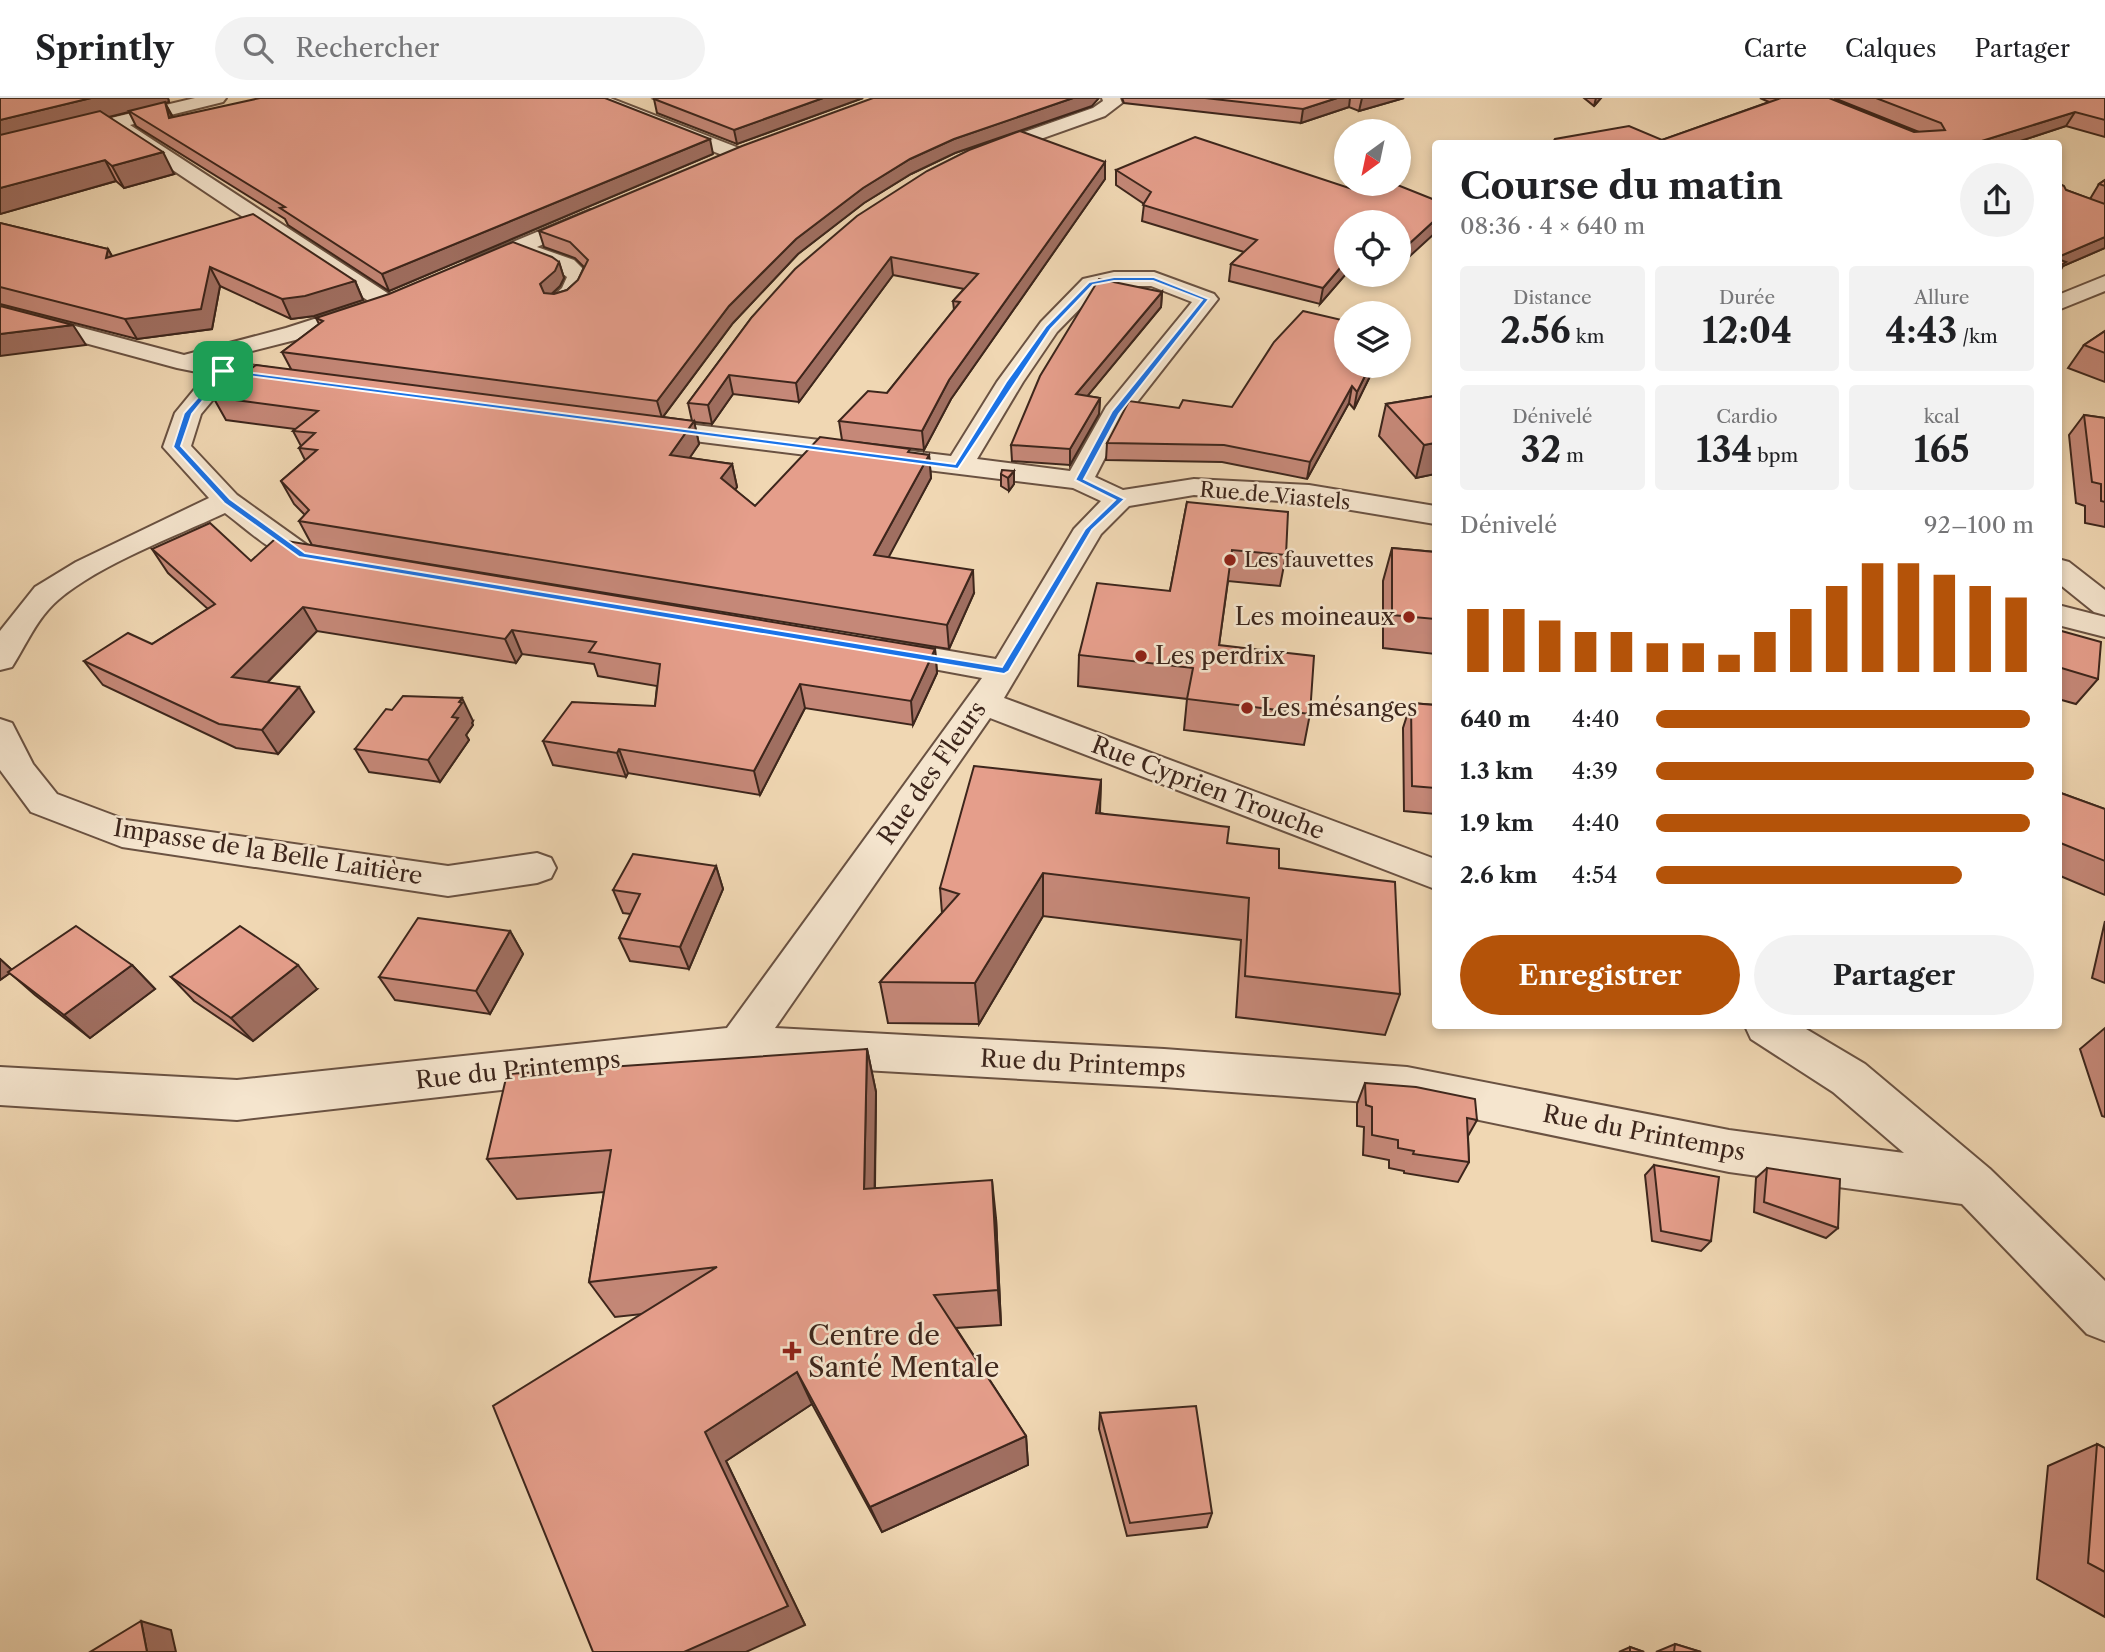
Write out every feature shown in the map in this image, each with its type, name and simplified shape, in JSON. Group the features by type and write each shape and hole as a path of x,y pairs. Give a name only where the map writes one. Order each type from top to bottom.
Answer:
{"street":[{"path":"217,98 109,124 387,303"},
{"path":"594,98 737,154"},
{"path":"961,161 1099,112 1113,103 1111,98"},
{"path":"713,164 761,145"},
{"path":"458,273 609,207"},
{"path":"518,247 566,265 579,276 572,292 559,302"},
{"path":"958,467 1010,382 1049,327 1091,284 1114,279 1154,279 1206,299 1115,413 1079,480"},
{"path":"2062,301 2101,281"},
{"path":"186,363 212,353 294,333 411,293"},
{"path":"0,313 186,363 223,371 318,383"},
{"path":"223,371 188,413 177,447 227,501 302,555 357,564"},
{"path":"615,423 677,420 958,467 1079,480 1120,499"},
{"name":"Rue de Viastels","path":"1120,499 1194,488 1308,494 1432,515"},
{"name":"Rue des Fleurs","path":"739,1045 1004,671 1089,529 1120,499"},
{"path":"0,659 9,618 87,568 227,501"},
{"path":"2062,572 2103,611"},
{"path":"2062,596 2103,611"},
{"path":"2062,615 2103,611"},
{"path":"853,646 1004,671"},
{"name":"Rue Cyprien Trouche","path":"982,702 1432,872"},
{"name":"Impasse de la Belle Laitière","path":"0,731 18,770 44,803 122,834 448,881 537,868"},
{"path":"1771,1029 1849,1078 1974,1184 2105,1316"},
{"name":"Rue du Printemps","path":"0,1086 237,1100 739,1045 1164,1068 1407,1086 1730,1151 1974,1184"}],"building":[{"path":"0,98 91,98 0,120"},
{"path":"260,98 605,98 710,139 382,274 280,208 285,207 129,111 165,102 169,118"},
{"path":"823,98 734,130 654,99"},
{"path":"873,98 1073,98 954,139 910,159 863,188 796,239 729,306 657,401 282,352 323,321 316,318 389,294 513,242 559,262 555,271 540,284 544,293 554,294 567,290 578,280 588,260 570,242 539,231 742,146"},
{"path":"1205,98 1337,98 1303,109"},
{"path":"1781,98 1829,98 1914,132 1945,130 1941,123 1876,98 2105,98 2105,120 2075,112 1985,140 1662,140"},
{"path":"100,111 163,152 112,166 105,160 0,188 0,135"},
{"path":"1629,126 1662,140 1554,140 1555,139"},
{"path":"1020,131 1105,162 949,380 922,431 839,421 868,391 887,393 960,302 953,301 978,274 891,257 796,383 729,375 708,405 688,403 752,317 795,269 857,216 927,171 969,150"},
{"path":"1195,137 1334,183 1334,196 1411,196 1411,190 1432,199 1432,223 1411,242 1411,210 1334,210 1334,275 1323,288 1231,264 1257,240 1143,205 1151,192 1116,170"},
{"path":"2062,185 2066,190 2105,204 2105,237 2062,255"},
{"path":"253,214 355,281 305,296 282,299 210,267 201,309 125,319 0,287 0,223 108,249 106,258"},
{"path":"1099,279 1162,292 1076,394 1100,398 1070,449 1011,445 1040,376"},
{"path":"0,306 73,325 0,334"},
{"path":"1303,311 1334,318 1334,378 1364,378 1357,392 1352,386 1310,462 1224,445 1107,443 1129,401 1179,408 1183,400 1232,407 1274,342"},
{"path":"2105,331 2105,353 2084,345"},
{"path":"256,365 694,421 670,455 732,464 721,478 755,506 820,437 910,449 908,452 929,455 874,555 973,570 947,625 299,521 309,510 281,481 317,450 299,448 315,433 293,431 318,411 213,397"},
{"path":"1432,396 1432,444 1424,445 1386,404"},
{"path":"2084,415 2105,418 2105,502 2101,501 2101,484 2092,482"},
{"path":"1002,470 1014,471 1008,478 1001,474"},
{"path":"1187,502 1288,512 1286,555 1232,550 1219,645 1314,656 1310,714 1187,699 1193,668 1079,655 1097,583 1170,591"},
{"path":"210,523 251,561 275,539 935,649 911,701 800,684 754,771 619,749 617,753 543,741 572,702 655,706 660,664 589,652 596,642 512,630 505,639 303,607 232,677 299,687 262,730 219,724 84,661 128,633 152,644 215,604 152,549"},
{"path":"1392,548 1432,552 1432,619 1392,615"},
{"path":"2062,631 2101,642 2098,679 2062,668"},
{"path":"403,696 462,698 459,702 462,703 452,717 458,718 428,760 355,749 386,709 392,710"},
{"path":"1411,703 1432,705 1432,788 1412,786"},
{"path":"974,766 1101,780 1096,813 1229,827 1227,843 1279,849 1279,868 1395,882 1400,994 1245,976 1249,898 1043,873 975,983 880,982 959,894 940,888"},
{"path":"2062,793 2105,809 2105,861 2062,844"},
{"path":"633,854 716,866 680,947 619,938 640,894 613,890"},
{"path":"418,918 510,931 476,991 379,977"},
{"path":"76,926 132,965 64,1015 8,972"},
{"path":"240,926 298,965 231,1018 171,977"},
{"name":"Centre de Santé Mentale","path":"867,1049 864,1189 992,1180 998,1290 934,1295 1026,1436 870,1507 797,1372 705,1432 788,1606 684,1652 593,1652 493,1406 717,1267 589,1282 611,1150 487,1159 507,1074"},
{"path":"1365,1083 1416,1087 1475,1099 1477,1120 1467,1118 1469,1162 1413,1154 1414,1151 1398,1148 1398,1140 1372,1135 1372,1107 1366,1105"},
{"path":"1654,1165 1719,1177 1711,1241 1661,1231"},
{"path":"1767,1168 1840,1179 1838,1228 1764,1202"},
{"path":"1196,1406 1212,1513 1130,1523 1100,1413"},
{"path":"2097,1444 2105,1448 2105,1572 2088,1563"},
{"path":"141,1621 147,1652 90,1652"},
{"path":"1675,1644 1701,1652 1674,1652"},
{"path":"1630,1647 1644,1652 1630,1652"}],"place":[{"name":"Les fauvettes","path":"1230,560"},
{"name":"Les moineaux","path":"1409,617"},
{"name":"Les perdrix","path":"1141,656"},
{"name":"Les mésanges","path":"1247,708"},
{"name":"Centre de Santé Mentale","path":"792,1351"}],"route":[{"path":"1114,279 1154,279 1206,299 1115,413 1079,480 1120,499 1089,529 1004,671 302,555 227,501 177,447 188,413 223,371 958,467 1010,382 1049,327 1091,284 1114,279"}]}
